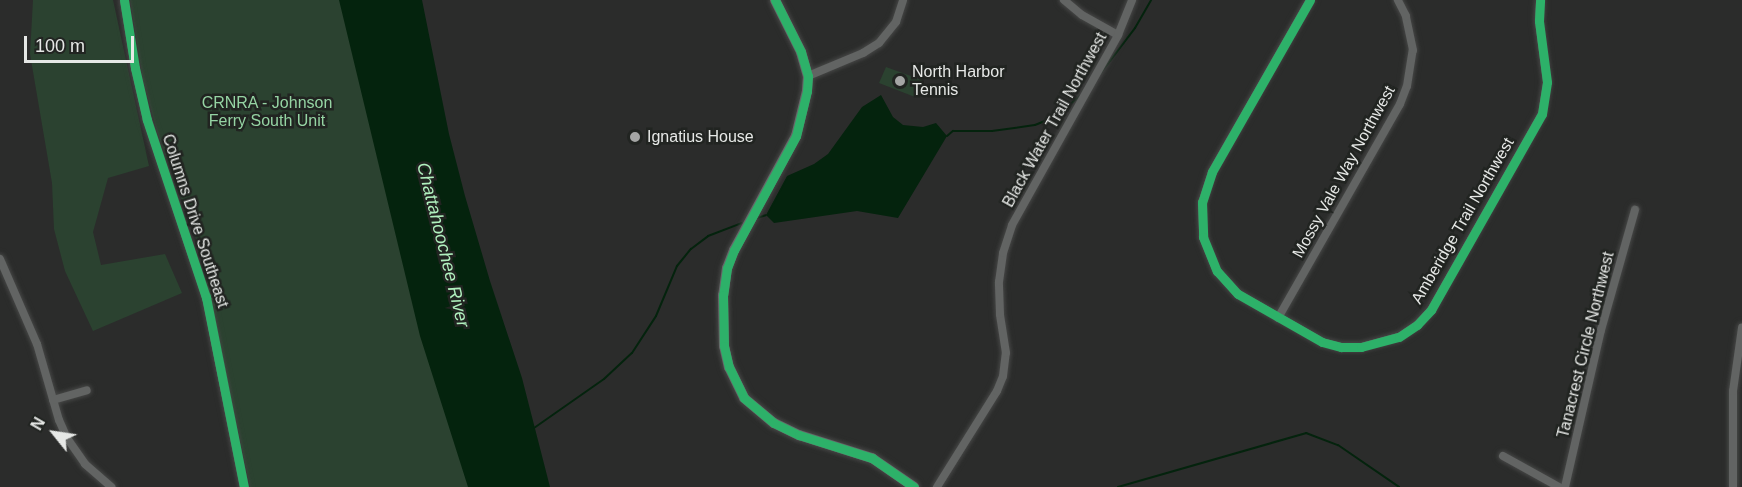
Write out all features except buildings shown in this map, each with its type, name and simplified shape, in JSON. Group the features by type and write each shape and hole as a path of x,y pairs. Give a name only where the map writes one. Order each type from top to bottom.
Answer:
{"street":[{"name":"Columns Drive Southeast","path":"124,0 135,68 147,120 206,297 244,487"},
{"path":"775,0 790,26 808,76 805,106 796,136 734,250 727,268 723,295 724,346 729,367 744,398 774,423 799,435 872,458 914,487"},
{"path":"808,76 879,43 896,22 903,0"},
{"path":"1064,0 1082,15 1118,35"},
{"name":"Black Water Trail Northwest","path":"937,487 997,391 1003,376 1006,353 1000,314 999,282 1003,253 1012,225 1118,35 1132,0"},
{"name":"Amberidge Trail Northwest","path":"1310,0 1212,172 1202,202 1203,237 1217,271 1239,294 1322,342 1341,347 1381,344 1399,337 1417,325 1431,310 1542,114 1547,82 1539,21 1540,0"},
{"name":"Mossy Vale Way Northwest","path":"1278,318 1407,86 1412,69 1412,43 1406,16 1398,0"},
{"name":"Tanacrest Circle Northwest","path":"1565,487 1601,330 1635,210"},
{"path":"0,260 37,344 59,420 72,447 85,464 111,487"},
{"path":"1732,487 1733,381 1742,328"},
{"path":"53,400 87,390"},
{"path":"1503,456 1559,487"}],"green space":[{"path":"33,0 113,0 149,166 108,178 93,232 101,265 165,254 182,293 93,331 65,271 54,229 52,183 30,54"},
{"name":"CRNRA - Johnson Ferry South Unit","path":"130,0 349,0 476,487 250,487 200,250 157,132 143,80"},
{"name":"North Harbor Tennis","path":"886,67 922,80 915,97 879,83"}],"water":[{"name":"Chattahoochee River","path":"339,0 422,0 449,134 465,196 522,378 550,487 468,487 420,336"},
{"path":"881,95 893,117 903,125 923,127 936,123 947,136 898,218 857,211 774,223 766,215 787,176 814,164 828,154 862,107"}],"waterway":[{"path":"1100,74 1135,28 1151,0"},
{"path":"947,136 953,131 992,131 1035,125 1055,117 1080,96"},
{"path":"757,218 766,215"},
{"path":"534,428 604,379 632,353 656,316 677,266 691,249 708,236 742,223"},
{"path":"1118,487 1306,433 1338,445 1399,487"}],"cycle path":[{"path":"124,0 135,68 147,120 206,297 244,487"},
{"path":"775,0 801,52 808,76 807,91 796,136 734,250 727,268 723,295 724,346 729,367 744,398 774,423 799,435 872,458 914,487"},
{"path":"1310,0 1212,172 1202,202 1203,237 1217,271 1238,294 1322,342 1341,347 1361,347 1399,337 1417,325 1431,310 1542,114 1547,82 1539,21 1540,0"}],"place":[{"name":"North Harbor Tennis","path":"900,81"},
{"name":"Ignatius House","path":"635,137"}]}
